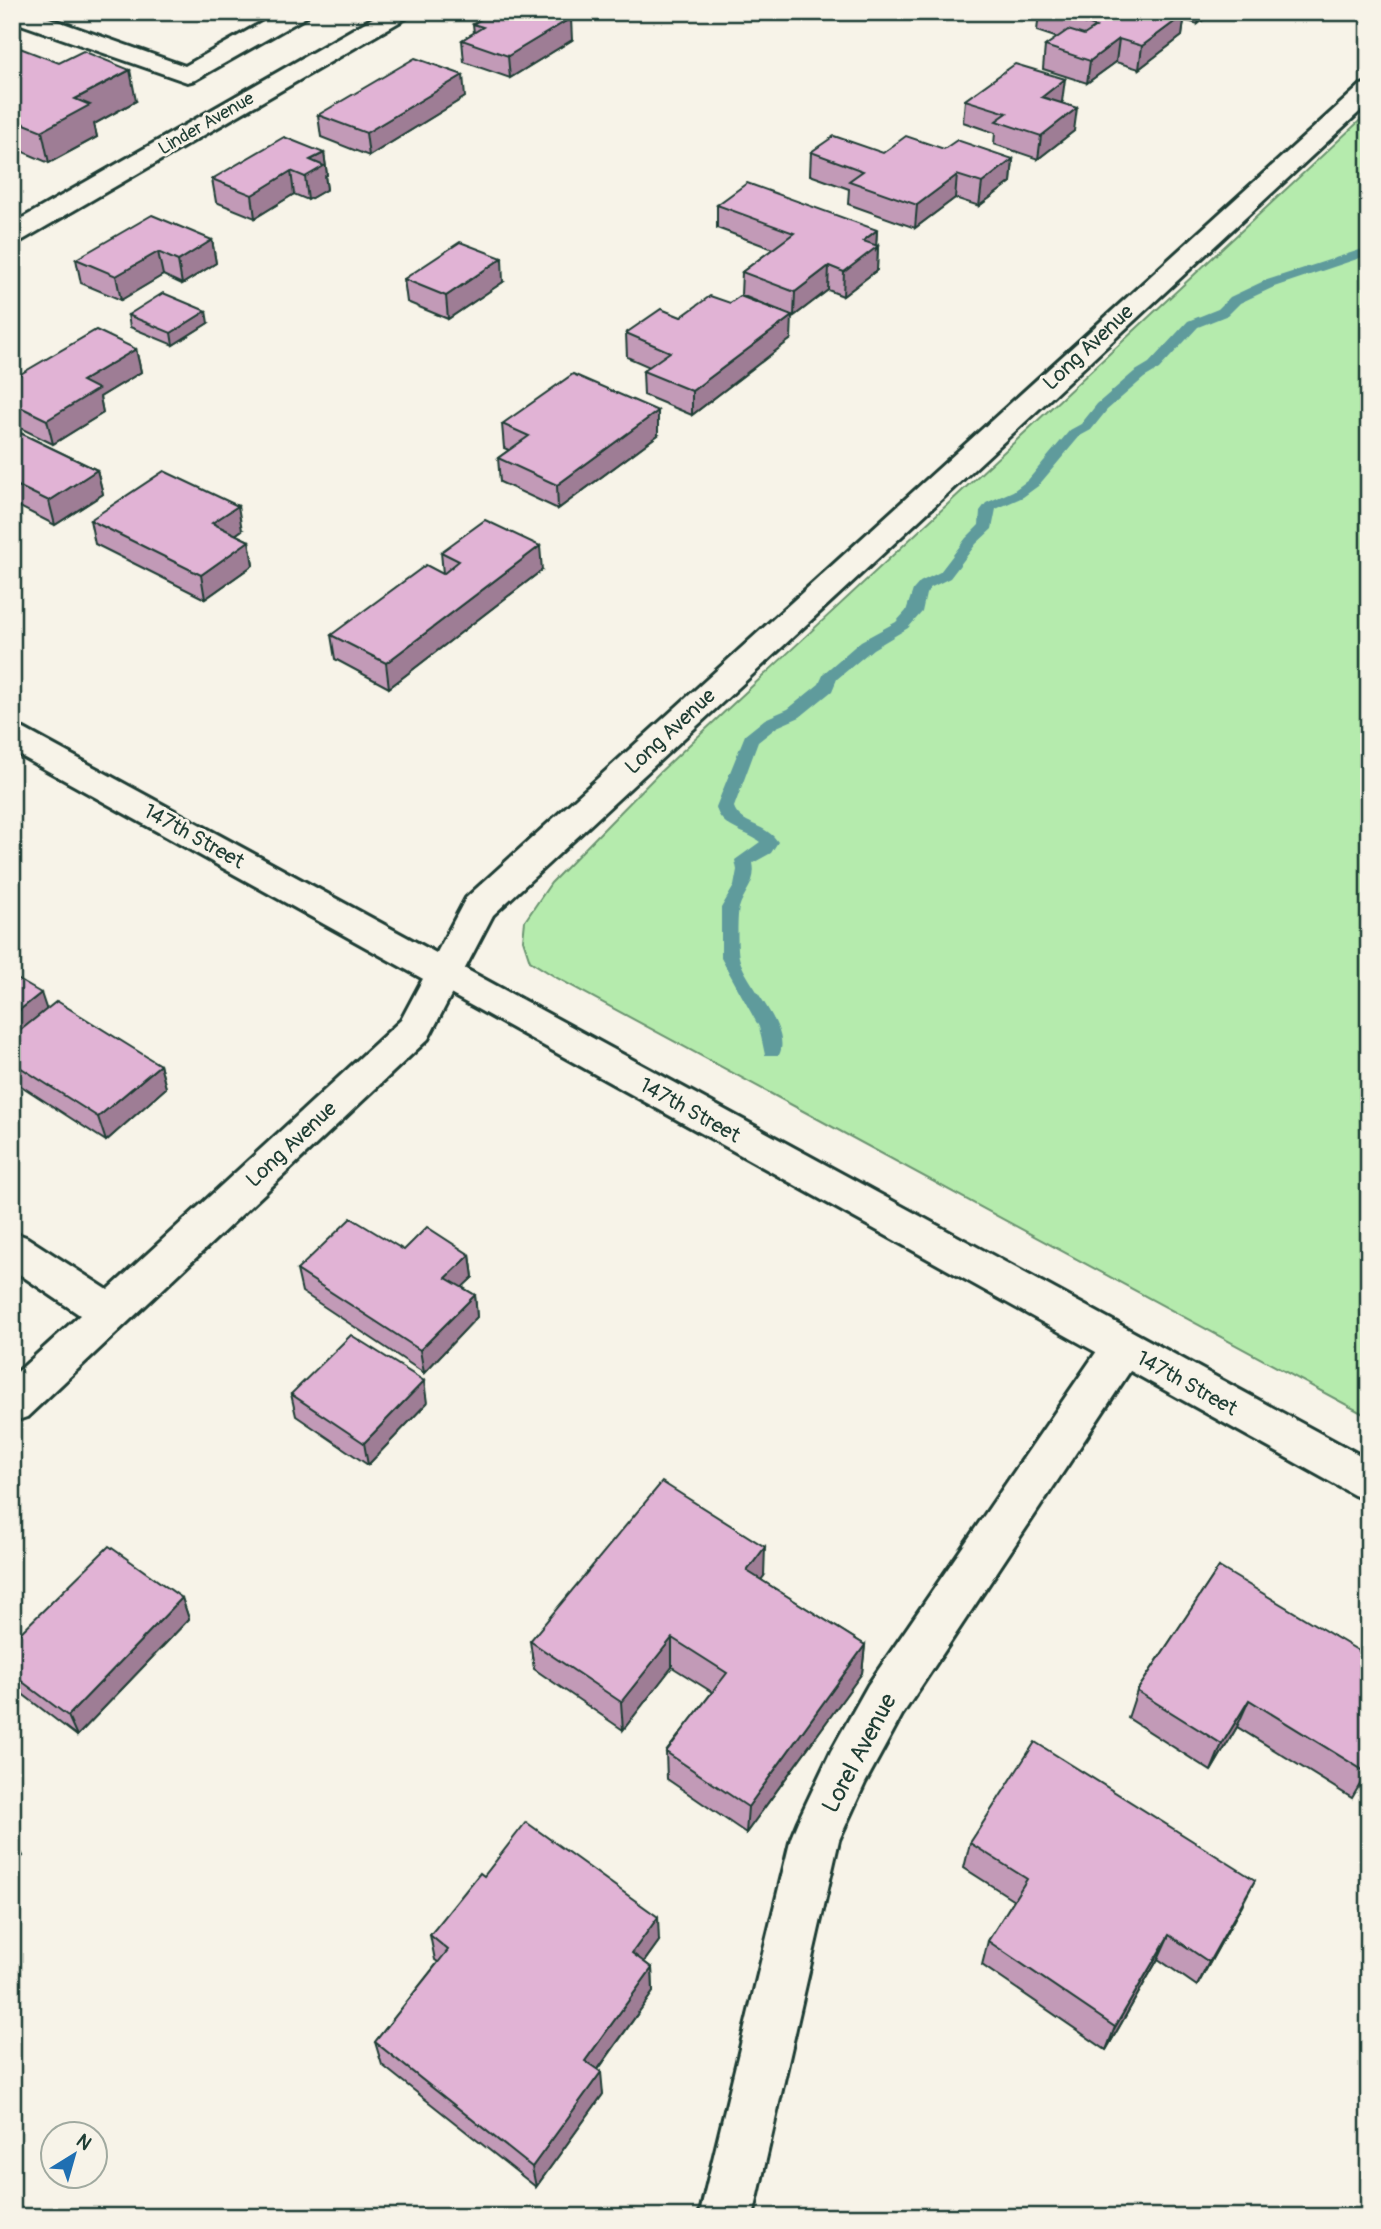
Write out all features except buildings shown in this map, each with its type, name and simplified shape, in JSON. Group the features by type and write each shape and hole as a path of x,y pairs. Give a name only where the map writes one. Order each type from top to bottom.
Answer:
{"street":[{"path":"12,13 187,75 298,12"},
{"name":"Linder Avenue","path":"12,235 400,12"},
{"name":"Long Avenue","path":"12,1404 415,1029 479,907 1369,90"},
{"name":"147th Street","path":"12,737 1369,1482"},
{"path":"12,1248 109,1312"},
{"name":"Lorel Avenue","path":"726,2217 815,1838 848,1767 884,1700 1123,1347"}],"green space":[{"path":"1369,112 1369,1417 557,978 530,961 523,940 525,921 551,883 660,772"}],"waterway":[{"path":"772,1050 768,1027 730,958 730,908 743,886 746,870 744,860 765,849 769,842 765,836 734,821 726,813 725,807 738,779 751,739 771,723 794,713 826,687 830,677 867,645 902,625 914,612 918,593 925,585 945,575 971,541 987,526 987,511 991,506 1018,494 1033,483 1075,433 1086,427 1102,407 1139,375 1154,366 1193,324 1223,312 1235,300 1269,284 1369,251"}]}
